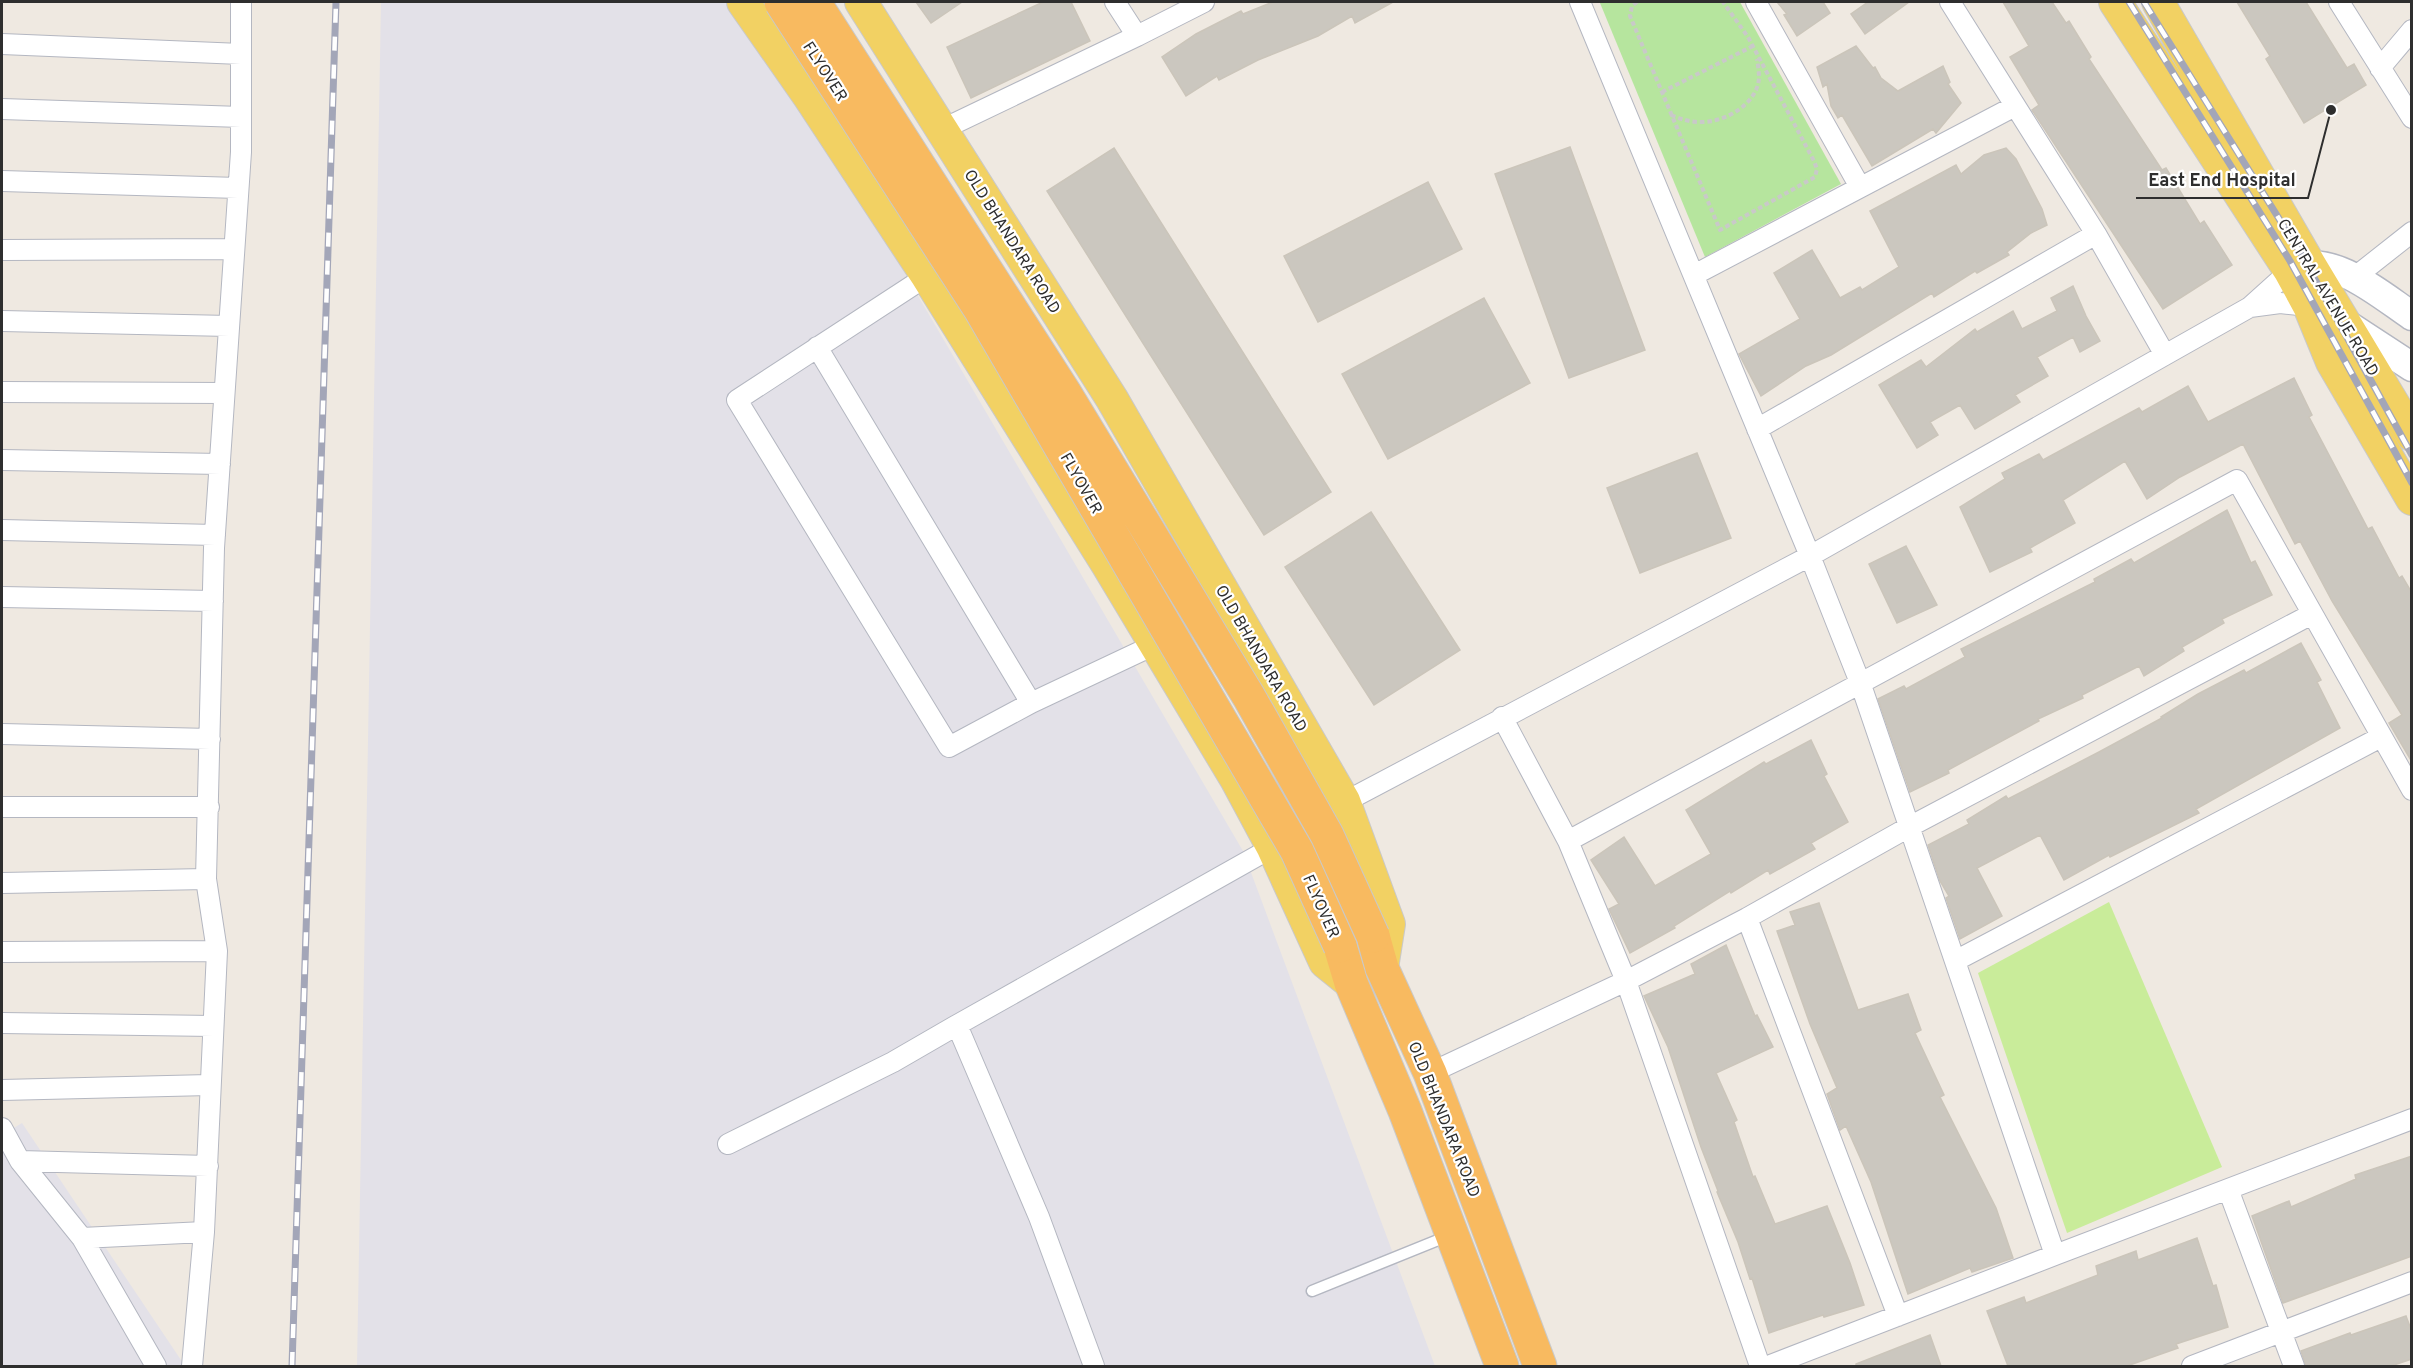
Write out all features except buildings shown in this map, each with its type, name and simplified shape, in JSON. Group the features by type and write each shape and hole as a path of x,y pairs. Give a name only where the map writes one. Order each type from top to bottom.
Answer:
{"highway":[{"name":"FLYOVER","path":"781,2 980,309 1297,851 1340,946 1351,983 1405,1111 1502,1366"},
{"name":"FLYOVER","path":"814,2 1066,395 1243,687 1328,835 1373,936 1382,968"},
{"name":"OLD BHANDARA ROAD","path":"1382,968 1430,1073 1540,1366"}],"main road":[{"path":"743,2 808,94 927,276 1107,564 1236,779 1273,848 1325,962 1351,983"},
{"name":"OLD BHANDARA ROAD","path":"861,2 1112,399 1344,801 1389,924 1382,968"},
{"path":"2115,2 2300,268 2309,306 2332,362 2412,498"},
{"name":"CENTRAL AVENUE ROAD","path":"2158,2 2300,268 2344,323 2412,435"},
{"path":"2300,268 2324,267 2355,277 2412,316"},
{"path":"2309,306 2344,323 2412,367"}],"street":[{"path":"192,1366 208,1166 209,1085 217,951 206,879 213,601 215,535 238,188 241,117 241,2"},
{"path":"1115,2 1137,36"},
{"path":"943,129 1204,2"},
{"path":"1580,2 1861,684 2055,1255"},
{"path":"1756,2 1860,187"},
{"path":"1950,2 2096,234 2165,355"},
{"path":"2339,2 2412,118"},
{"path":"2380,68 2412,30"},
{"path":"2,44 241,54"},
{"path":"1694,275 2015,105"},
{"path":"2,109 241,117"},
{"path":"2,181 238,188"},
{"path":"2355,277 2412,232"},
{"path":"1757,429 2096,234"},
{"path":"2,250 234,249"},
{"path":"728,1144 893,1062 1273,848 1344,801 1810,556 2250,307 2300,268"},
{"path":"927,276 737,400 949,747 1031,703 1154,645"},
{"path":"2250,307 2280,303 2309,306"},
{"path":"2,321 229,326"},
{"path":"817,347 1031,703"},
{"path":"2,392 224,393"},
{"path":"2,460 220,464"},
{"path":"1568,842 2237,480 2412,790"},
{"path":"2,531 215,535"},
{"path":"2,597 213,601"},
{"path":"1430,1073 1626,981 1747,918 1909,827 2312,614"},
{"path":"1502,717 1568,842 1626,981 1760,1366"},
{"path":"2,734 210,739"},
{"path":"1955,961 2381,737"},
{"path":"2,807 209,807"},
{"path":"2,883 206,879"},
{"path":"1747,918 1898,1316"},
{"path":"2,952 217,951"},
{"path":"2,1023 213,1026"},
{"path":"957,1025 1039,1217 1094,1366"},
{"path":"2,1090 209,1085"},
{"path":"1768,1366 2412,1119"},
{"path":"2,1128 20,1161 82,1238 156,1366"},
{"path":"20,1161 208,1166"},
{"path":"2228,1190 2294,1366"},
{"path":"82,1238 204,1232"},
{"path":"2192,1366 2412,1282"}],"lane":[{"path":"1312,1291 1451,1235"}],"path":[{"path":"1637,2 1632,6 1630,16 1720,230 1815,177 1816,169 1814,161 1753,46 1723,2"},
{"path":"1662,92 1753,46"},
{"path":"1671,115 1686,121 1701,122 1729,115 1742,108 1754,93 1759,79 1757,55"}],"shaded area":[{"path":"381,2 746,2 1243,851 1435,1366 357,1366"},
{"path":"22,1123 185,1366 2,1366 2,1135"}],"green space":[{"path":"1740,2 1841,184 1705,257 1600,3"},
{"path":"2109,902 2222,1167 2067,1233 1978,973"}],"railway":[{"path":"292,1366 336,2"},
{"path":"2129,2 2290,261 2412,483"},
{"path":"2144,2 2301,254 2412,455"}],"place":[{"name":"East End Hospital","path":"2331,110"}]}
